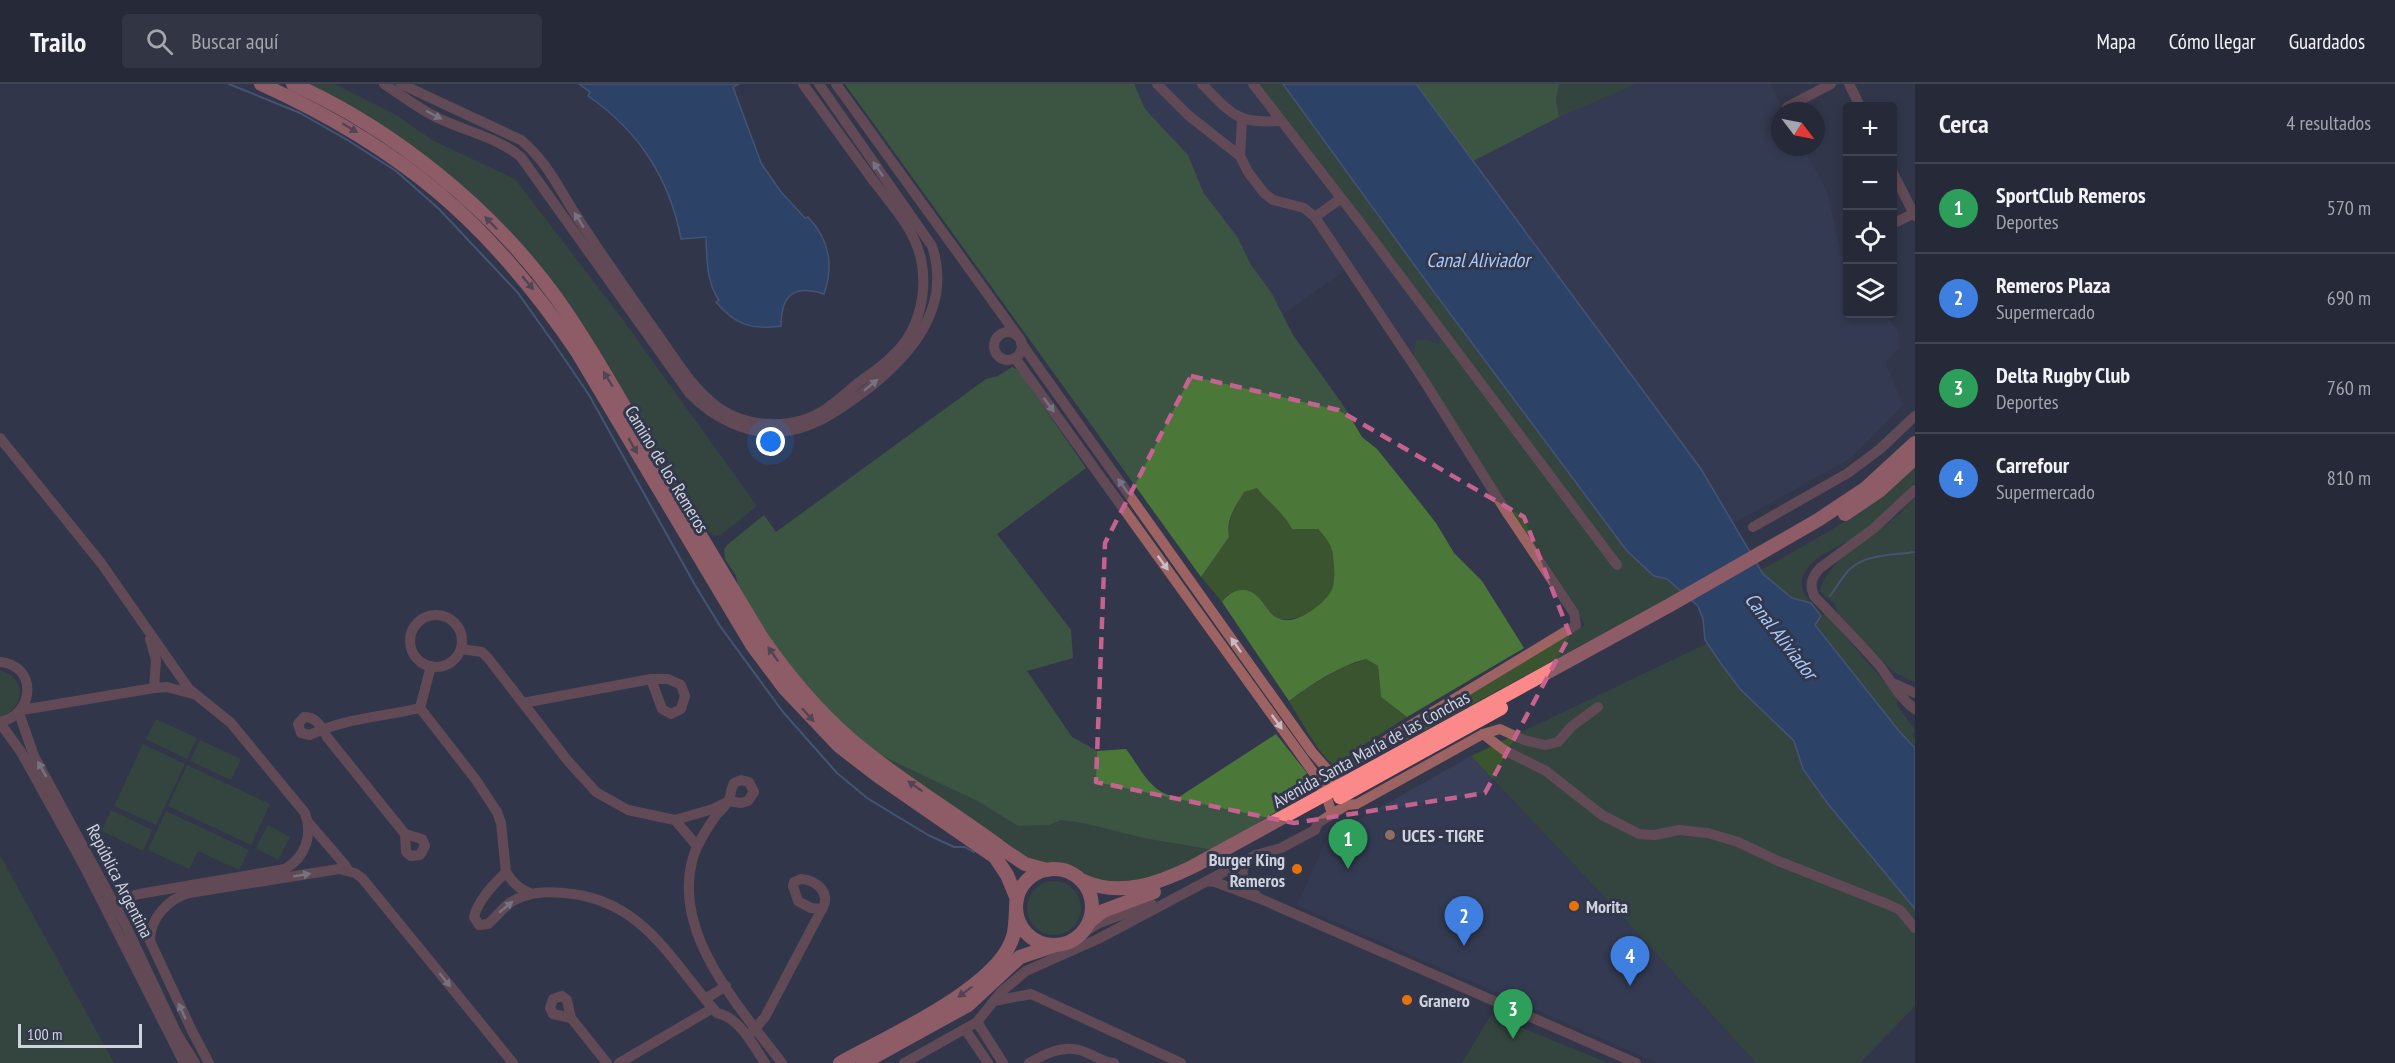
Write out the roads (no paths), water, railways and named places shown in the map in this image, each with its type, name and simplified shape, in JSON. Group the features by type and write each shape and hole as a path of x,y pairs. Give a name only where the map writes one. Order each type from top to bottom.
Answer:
{"main road":[{"name":"Camino de los Remeros","path":"261,84 331,117 399,160 458,208 500,251 544,303 576,350 752,645 769,669 813,721 839,746 878,776 992,854 1007,875 1016,905"},
{"name":"Camino de los Remeros","path":"292,84 359,119 430,168 474,206 538,275 586,343 762,638 784,668 822,712 885,766 1004,850 1025,864 1047,870"},
{"path":"1766,555 1880,477 1915,443"},
{"path":"1671,609 1864,501 1915,458"},
{"name":"Avenida Santa María de las Conchas","path":"1089,922 1103,910 1159,891 1329,804 1671,609"},
{"name":"Avenida Santa María de las Conchas","path":"1081,880 1092,885 1116,889 1139,887 1167,879 1329,804 1671,609"},
{"path":"840,1063 961,995 985,975 1011,944 1015,930 1016,905 1028,880 1047,870 1071,873 1081,880 1091,900 1092,911 1089,922 1081,934 1064,944 1039,949 1020,957 968,1005 863,1063"},
{"path":"1016,905 1018,922 1024,932 1043,944 1055,945"}],"street":[{"path":"384,84 436,117 513,150 521,157 690,394 713,413 739,427 755,431 778,432 807,427 832,416 868,389 905,356 921,333 938,281 937,262 932,246 819,84"},
{"path":"401,84 521,140 540,157 596,246 697,389 731,414 754,423 778,424 798,422 826,409 895,354 907,339 915,323 923,292 921,263 909,229 803,84"},
{"path":"836,84 1157,534 1259,687 1313,772 1329,804"},
{"path":"904,1063 977,1022 993,1001 1026,971 1073,952 1256,855 1281,848 1315,830 1329,804 1333,776 1391,737 1576,625 1574,613 1315,217 1304,208 1273,200 1264,193 1248,172 1240,156 1188,115 1157,84"},
{"path":"1202,84 1231,114 1257,122 1280,121"},
{"path":"1253,84 1362,225 1617,565"},
{"path":"1797,102 1831,84"},
{"path":"1849,84 1858,102"},
{"path":"1240,156 1242,119"},
{"path":"1897,179 1915,214 1897,222"},
{"path":"1315,217 1340,199"},
{"path":"921,263 937,262"},
{"path":"923,292 935,295"},
{"path":"1003,333 1019,339 1020,352 1009,360 1001,358 993,347 996,338 1003,333"},
{"path":"1015,357 1148,542 1259,687 1322,766 1333,776"},
{"path":"1754,528 1848,473 1880,449 1915,416"},
{"path":"0,438 101,563 184,684 231,723 304,813 308,822 348,870 362,878 513,1063"},
{"path":"1915,490 1900,507 1820,568 1814,575 1811,586 1814,596 1866,650 1906,702 1915,709"},
{"path":"1148,542 1157,534"},
{"path":"439,615 453,621 461,634 461,649 452,661 438,667 431,666 418,659 411,645 413,630 424,619 439,615"},
{"path":"145,625 156,660 154,688"},
{"path":"461,649 482,652 586,784 596,792 628,810 675,820 713,809 729,801 716,816 697,846 689,879 690,914 696,931 741,1009 765,1063"},
{"path":"0,662 14,667 26,682 26,701 20,711 9,720 0,723"},
{"path":"420,708 431,666"},
{"path":"523,703 651,679"},
{"path":"1894,684 1915,693"},
{"path":"20,711 154,688 167,687 197,696"},
{"path":"1329,804 1357,804 1483,734 1500,729 1524,740 1545,745 1558,742 1572,726 1598,707"},
{"path":"405,834 322,729 420,708"},
{"path":"420,708 476,780 497,812 501,823 506,872 523,891 582,894 609,902 621,909 639,921 717,1013 731,1018 782,1063"},
{"name":"República Argentina","path":"20,711 34,756 57,807 120,926 178,1043 184,1063"},
{"name":"República Argentina","path":"0,723 57,807 116,908 120,926"},
{"path":"1483,734 1504,750 1546,771 1602,815 1639,834 1655,835 1679,830 1708,833 1738,842 1776,860 1900,910 1915,928"},
{"path":"1347,805 1356,789"},
{"path":"675,820 697,846"},
{"path":"116,908 128,897 139,894 285,869 300,858 308,832 308,822"},
{"path":"1244,862 1241,875 1243,880 1248,889 1261,899"},
{"path":"209,1063 150,941 150,933 160,912 173,900 189,893 339,869 348,870"},
{"path":"506,872 492,885 478,907 474,915 478,925 488,924 510,903 530,893"},
{"path":"1207,881 1261,899 1636,1063"},
{"path":"1081,934 1115,917 1154,903 1167,902"},
{"path":"751,1034 765,1017 822,909"},
{"path":"619,1063 709,1004 726,986"},
{"path":"993,1001 1031,993 1181,1063"},
{"path":"731,1018 741,1009"},
{"path":"571,1018 609,1063"},
{"path":"977,1022 1003,1063"},
{"path":"965,1029 988,1063"},
{"name":"República Argentina","path":"178,1043 195,1063"},
{"path":"1029,1063 1045,1054 1070,1049 1114,1063"}],"water":[{"path":"579,84 739,84 733,87 761,163 781,192 805,218 808,217 825,244 829,273 824,294 805,290 791,295 783,307 781,326 761,327 745,324 723,310 716,302 719,300 709,278 706,237 681,239 669,196 649,158 622,124 588,96 590,92"},
{"name":"Canal Aliviador","path":"1283,84 1416,84 1701,469 1763,574 1792,598 1811,603 1821,616 1815,625 1915,748 1915,909 1828,804 1803,769 1794,741 1740,689 1722,665 1705,640 1703,619 1698,606 1667,579 1654,576 1627,551"}],"waterway":[{"path":"229,84 300,113 349,141 396,171 439,209 518,293 555,345 589,395 720,626 783,712 837,773 867,798 928,835 954,847 965,847 974,852"},
{"path":"1830,596 1847,572 1864,560 1915,552"}],"place":[{"name":"UCES - TIGRE","path":"1390,835"},
{"name":"Burger King Remeros","path":"1297,869"},
{"name":"SportClub Remeros","path":"1348,869"},
{"name":"Morita","path":"1574,906"},
{"name":"Remeros Plaza","path":"1464,946"},
{"name":"Carrefour","path":"1630,986"},
{"name":"Granero","path":"1407,1000"},
{"name":"Delta Rugby Club","path":"1513,1039"}]}
